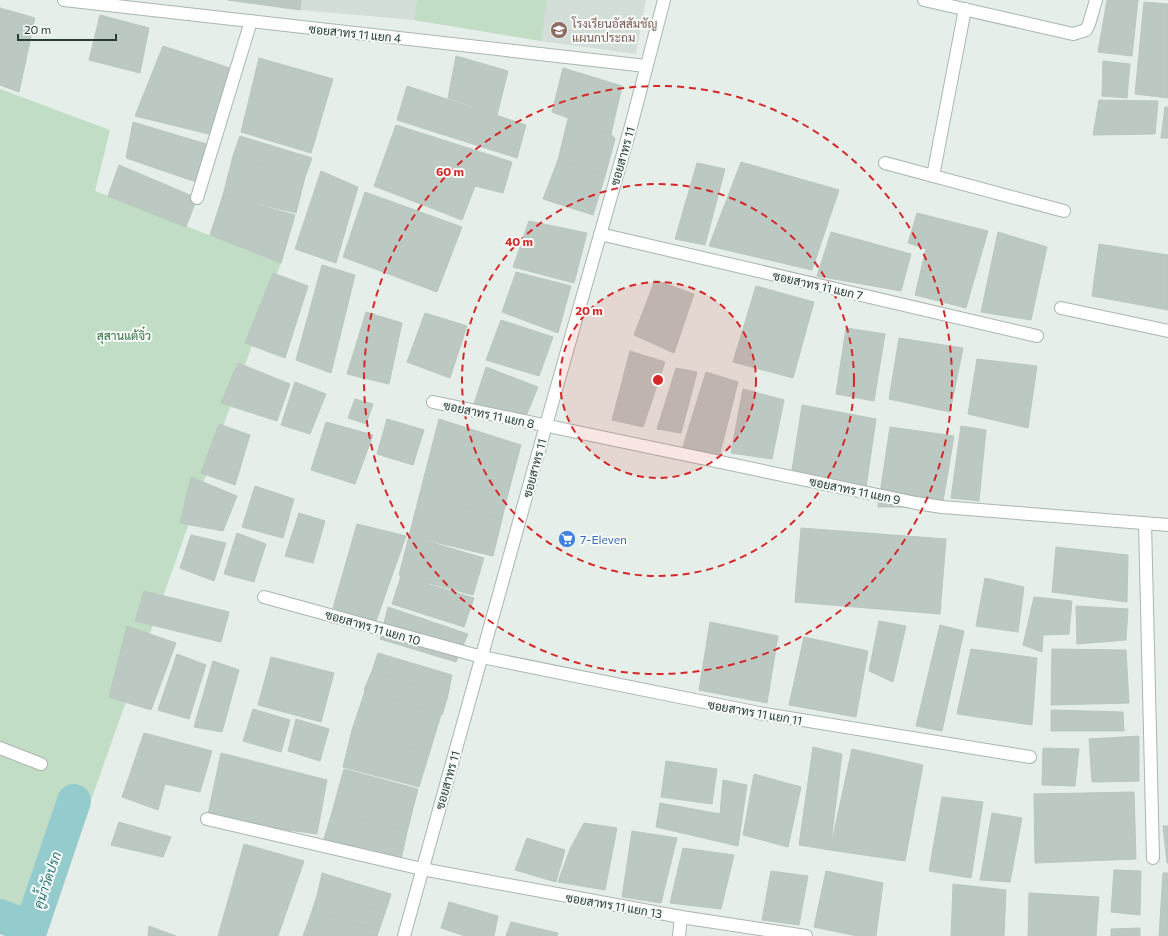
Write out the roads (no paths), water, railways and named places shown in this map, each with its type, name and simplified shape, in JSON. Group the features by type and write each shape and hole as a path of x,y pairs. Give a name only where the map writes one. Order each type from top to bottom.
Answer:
{"street":[{"name":"ซอยสาทร 11 แยก 4","path":"64,0 646,66"},
{"name":"ซอยสาทร 11","path":"404,936 664,0"},
{"path":"924,0 1073,34 1086,30 1096,0"},
{"path":"933,176 965,9"},
{"path":"197,198 251,21"},
{"path":"885,163 1064,212"},
{"name":"ซอยสาทร 11 แยก 7","path":"600,234 1037,336"},
{"path":"1061,308 1168,332"},
{"name":"ซอยสาทร 11 แยก 8","path":"433,402 546,426"},
{"name":"ซอยสาทร 11 แยก 9","path":"546,426 916,503 1168,524"},
{"path":"1145,523 1154,858"},
{"name":"ซอยสาทร 11 แยก 10","path":"264,597 482,658"},
{"name":"ซอยสาทร 11 แยก 11","path":"482,658 759,713 1030,757"},
{"path":"0,748 41,764"},
{"name":"ซอยสาทร 11 แยก 13","path":"207,819 422,869 681,917 806,936"},
{"path":"679,936 681,917"}],"waterway":[{"name":"คูน้ำวัดปรก","path":"0,916 31,928 74,801"}],"place":[{"name":"โรงเรียนอัสสัมชัญ แผนกประถม","path":"559,30"},
{"name":"7-Eleven","path":"567,539"}],"park label":[{"name":"สุสานแต้จิ๋ว","path":"124,335"}]}
